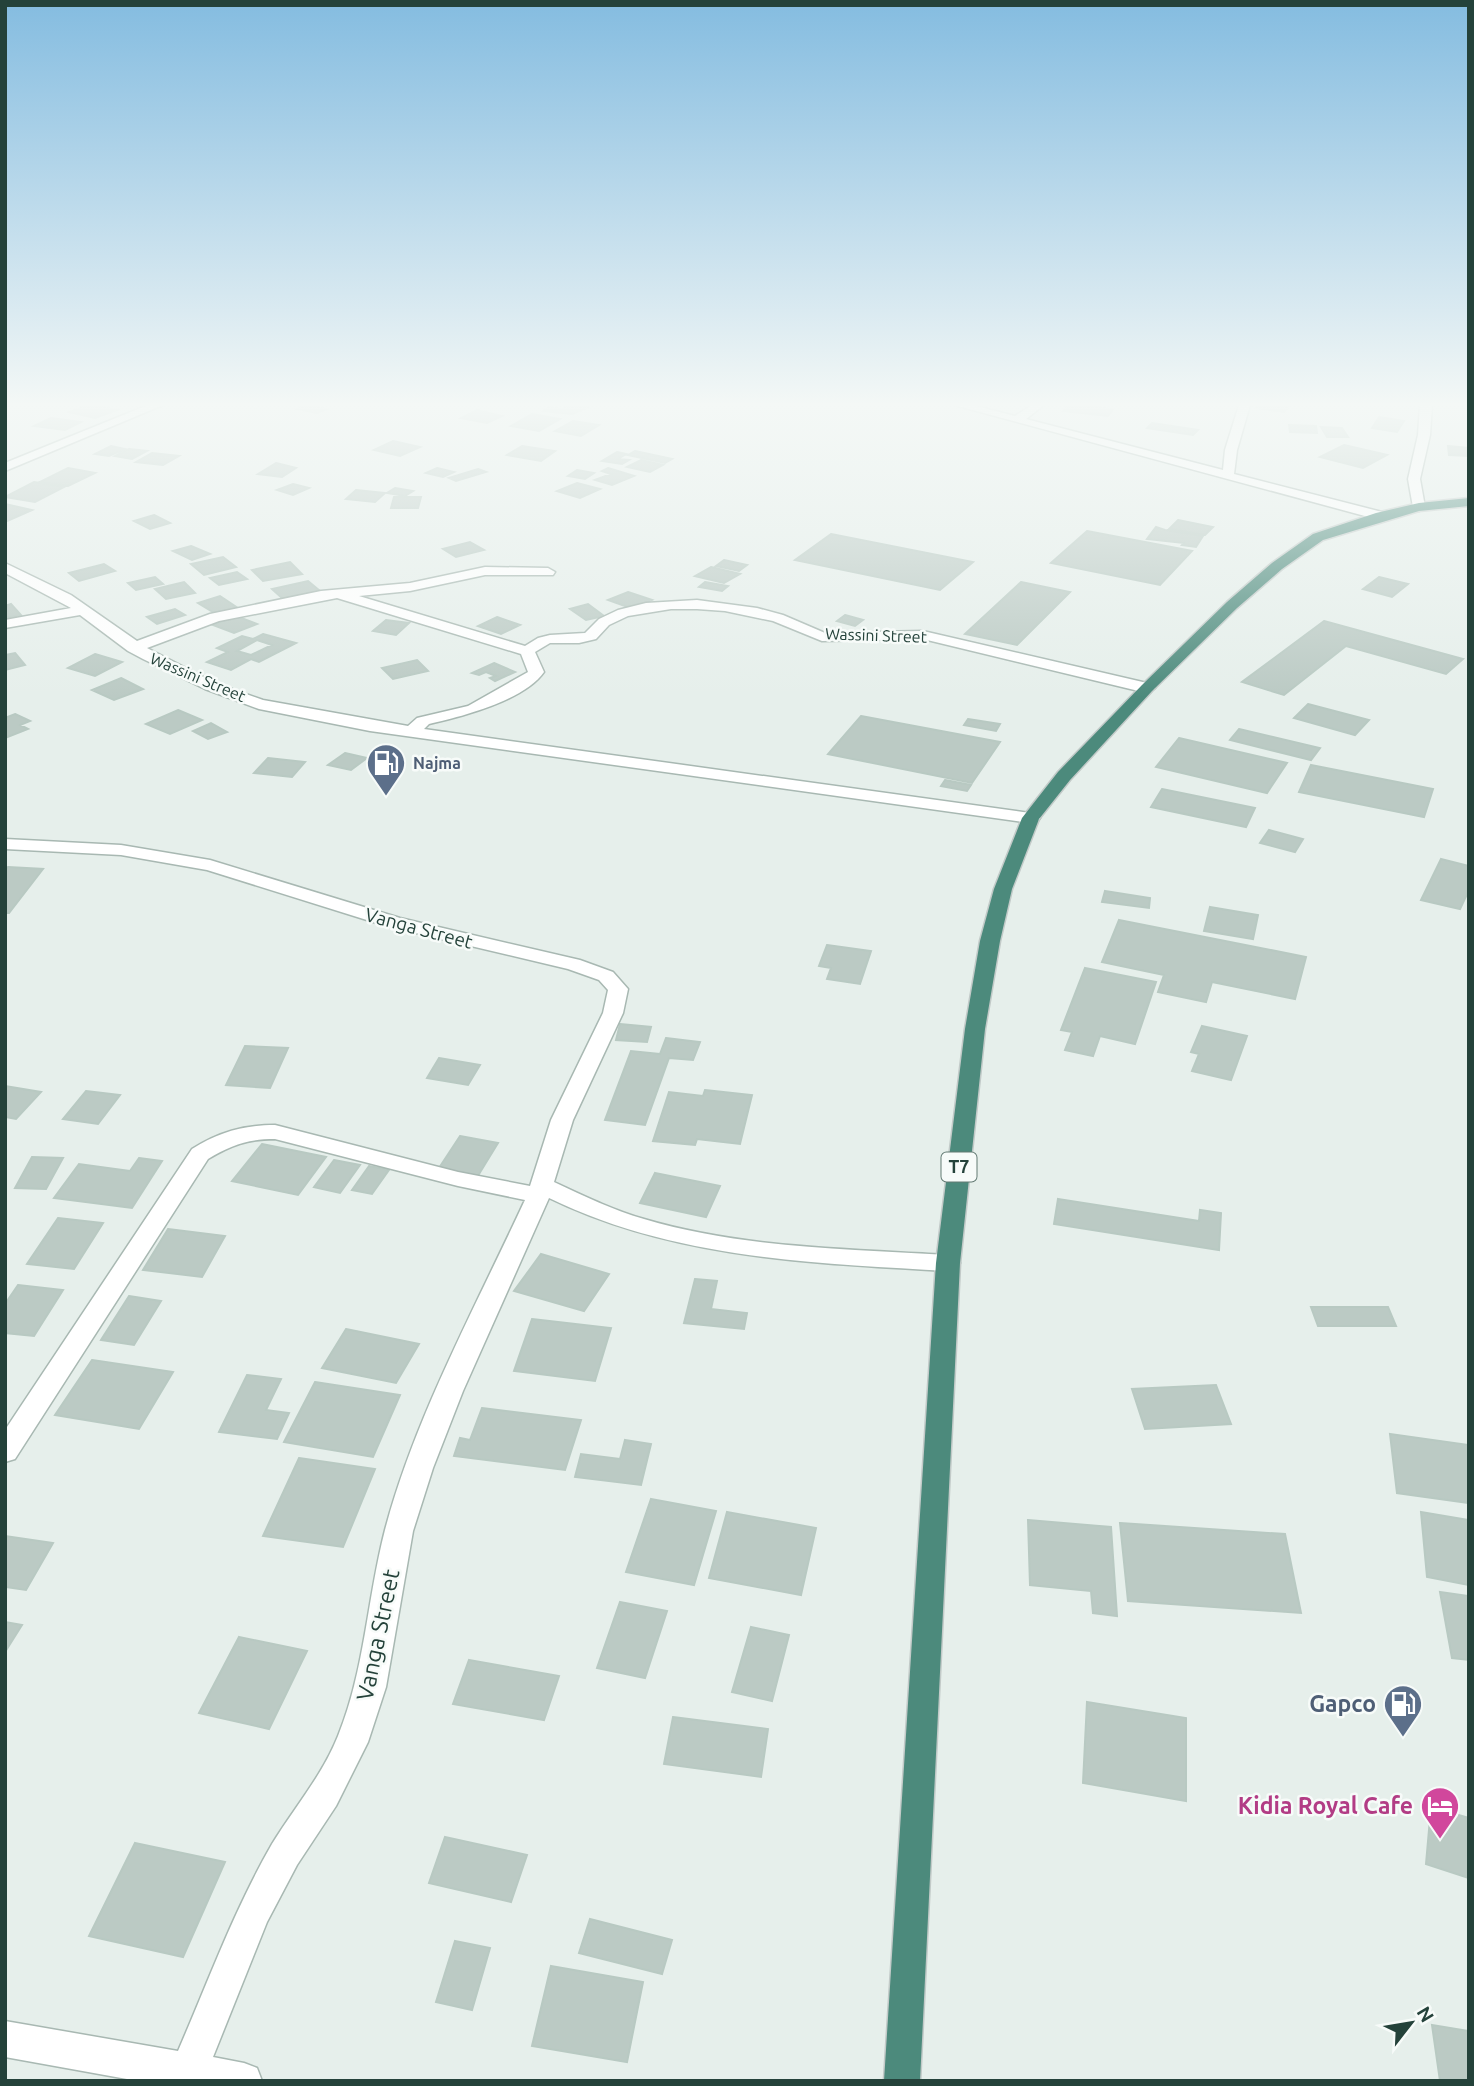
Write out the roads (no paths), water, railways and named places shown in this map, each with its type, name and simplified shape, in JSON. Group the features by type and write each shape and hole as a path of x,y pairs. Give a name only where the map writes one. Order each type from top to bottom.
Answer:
{"highway":[{"name":"T7","path":"902,2081 948,1263 975,1029 990,941 1003,889 1031,818 1100,736 1232,605 1277,566 1318,537 1381,516 1419,507 1466,502"}],"street":[{"path":"1329,502 1381,516"},
{"path":"1418,502 1419,507"},
{"name":"Wassini Street","path":"5,567 41,584 133,648 183,674 259,704 320,718 1031,818"},
{"path":"133,648 235,612 334,592 410,587 448,577 493,570 548,572"},
{"path":"334,592 527,650 536,672 532,678 473,709 423,721 412,731"},
{"name":"Wassini Street","path":"527,650 543,639 590,637 601,624 627,611 699,604 771,617 808,627 822,636 923,635 1147,688"},
{"path":"5,624 82,610"},
{"name":"Vanga Street","path":"5,845 74,846 176,857 227,869 393,922 573,964 606,976 618,989 613,1013 562,1120 541,1191 450,1391 419,1468 398,1531 370,1687 352,1742 324,1796 285,1854 254,1913 188,2073"},
{"path":"5,1452 200,1154 215,1143 253,1132 275,1132 458,1179 541,1191 618,1220 675,1235 744,1248 948,1263"},
{"path":"5,2039 244,2081"}],"place":[{"name":"Najma","path":"386,797"},
{"name":"Gapco","path":"1403,1738"},
{"name":"Kidia Royal Cafe","path":"1440,1840"}]}
